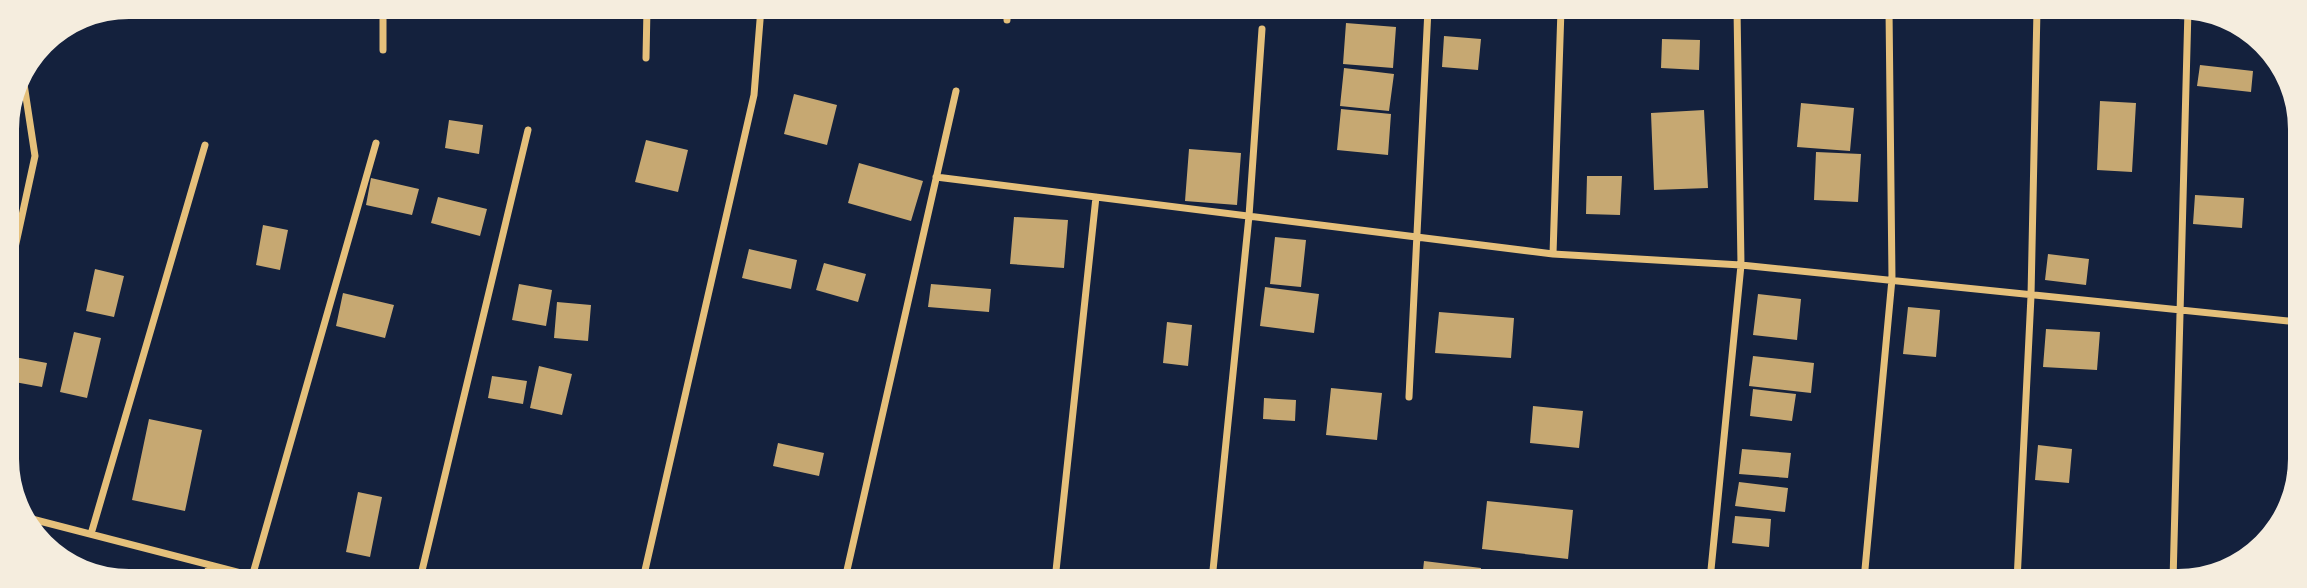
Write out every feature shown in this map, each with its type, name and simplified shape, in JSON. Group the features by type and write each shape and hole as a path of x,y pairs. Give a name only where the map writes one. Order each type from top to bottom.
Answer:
{"street":[{"path":"383,19 383,50"},
{"path":"646,58 647,19"},
{"path":"645,569 754,95 760,19"},
{"path":"1409,397 1427,19"},
{"path":"1553,254 1560,19"},
{"path":"1711,569 1741,265 1737,19"},
{"path":"1865,569 1892,279 1889,19"},
{"path":"2018,569 2031,296 2037,19"},
{"path":"2173,569 2188,20"},
{"path":"1213,569 1249,216 1262,29"},
{"path":"847,569 956,92"},
{"path":"19,229 35,156 26,94"},
{"path":"422,569 528,130"},
{"path":"255,569 376,143"},
{"path":"91,534 205,145"},
{"path":"936,177 1553,254 1741,265 2288,321"},
{"path":"1056,569 1096,197"},
{"path":"38,521 221,569"}],"building":[{"path":"1346,23 1396,27 1393,68 1343,64"},
{"path":"1444,36 1481,39 1478,70 1442,67"},
{"path":"1662,39 1700,40 1699,70 1661,68"},
{"path":"2200,65 2253,71 2251,92 2197,86"},
{"path":"1344,68 1394,74 1389,111 1340,106"},
{"path":"794,94 837,105 827,145 784,134"},
{"path":"2100,101 2136,103 2132,172 2097,170"},
{"path":"1801,103 1854,108 1850,151 1797,147"},
{"path":"1341,109 1391,114 1388,155 1337,150"},
{"path":"1704,110 1708,188 1654,190 1651,113"},
{"path":"449,120 483,125 479,154 445,148"},
{"path":"646,140 688,150 678,192 635,182"},
{"path":"1189,149 1241,153 1237,205 1185,201"},
{"path":"1816,152 1861,154 1858,202 1814,200"},
{"path":"859,163 923,181 911,221 848,203"},
{"path":"1587,176 1622,176 1620,215 1586,214"},
{"path":"371,178 419,189 412,215 366,205"},
{"path":"2195,195 2244,198 2242,228 2193,224"},
{"path":"438,197 487,209 480,236 431,223"},
{"path":"1014,217 1068,220 1064,268 1010,264"},
{"path":"263,225 288,230 280,270 256,265"},
{"path":"1275,237 1306,240 1301,287 1270,284"},
{"path":"749,249 797,260 791,289 742,278"},
{"path":"2048,254 2089,259 2086,285 2045,280"},
{"path":"824,263 866,274 858,302 816,290"},
{"path":"95,269 124,276 114,317 86,311"},
{"path":"519,284 552,290 546,326 512,320"},
{"path":"931,284 991,289 989,312 928,307"},
{"path":"1265,287 1319,294 1314,333 1260,326"},
{"path":"343,293 394,305 385,338 336,326"},
{"path":"1758,294 1801,299 1797,340 1753,335"},
{"path":"557,302 591,305 588,341 554,338"},
{"path":"1908,307 1940,310 1936,357 1903,354"},
{"path":"1439,312 1514,318 1511,358 1435,353"},
{"path":"1167,322 1192,325 1188,366 1163,363"},
{"path":"2046,329 2100,332 2097,370 2043,367"},
{"path":"74,332 101,338 87,398 60,392"},
{"path":"1753,356 1814,363 1811,393 1749,386"},
{"path":"19,358 47,363 42,387 19,383"},
{"path":"539,366 572,374 562,415 530,408"},
{"path":"492,376 527,381 523,404 488,398"},
{"path":"1331,388 1382,393 1377,440 1326,435"},
{"path":"1753,389 1796,394 1792,421 1750,416"},
{"path":"1264,398 1296,400 1295,421 1263,419"},
{"path":"1533,406 1583,411 1579,448 1530,443"},
{"path":"149,419 202,430 185,511 132,500"},
{"path":"778,443 824,453 819,476 773,466"},
{"path":"2038,445 2072,449 2069,483 2035,480"},
{"path":"1742,449 1791,453 1788,478 1739,474"},
{"path":"1739,482 1788,488 1785,512 1735,506"},
{"path":"358,492 382,497 370,557 346,552"},
{"path":"1487,501 1573,510 1568,559 1482,549"},
{"path":"1735,516 1771,519 1769,547 1732,543"},
{"path":"1424,561 1481,568 1481,569 1423,569"}]}
